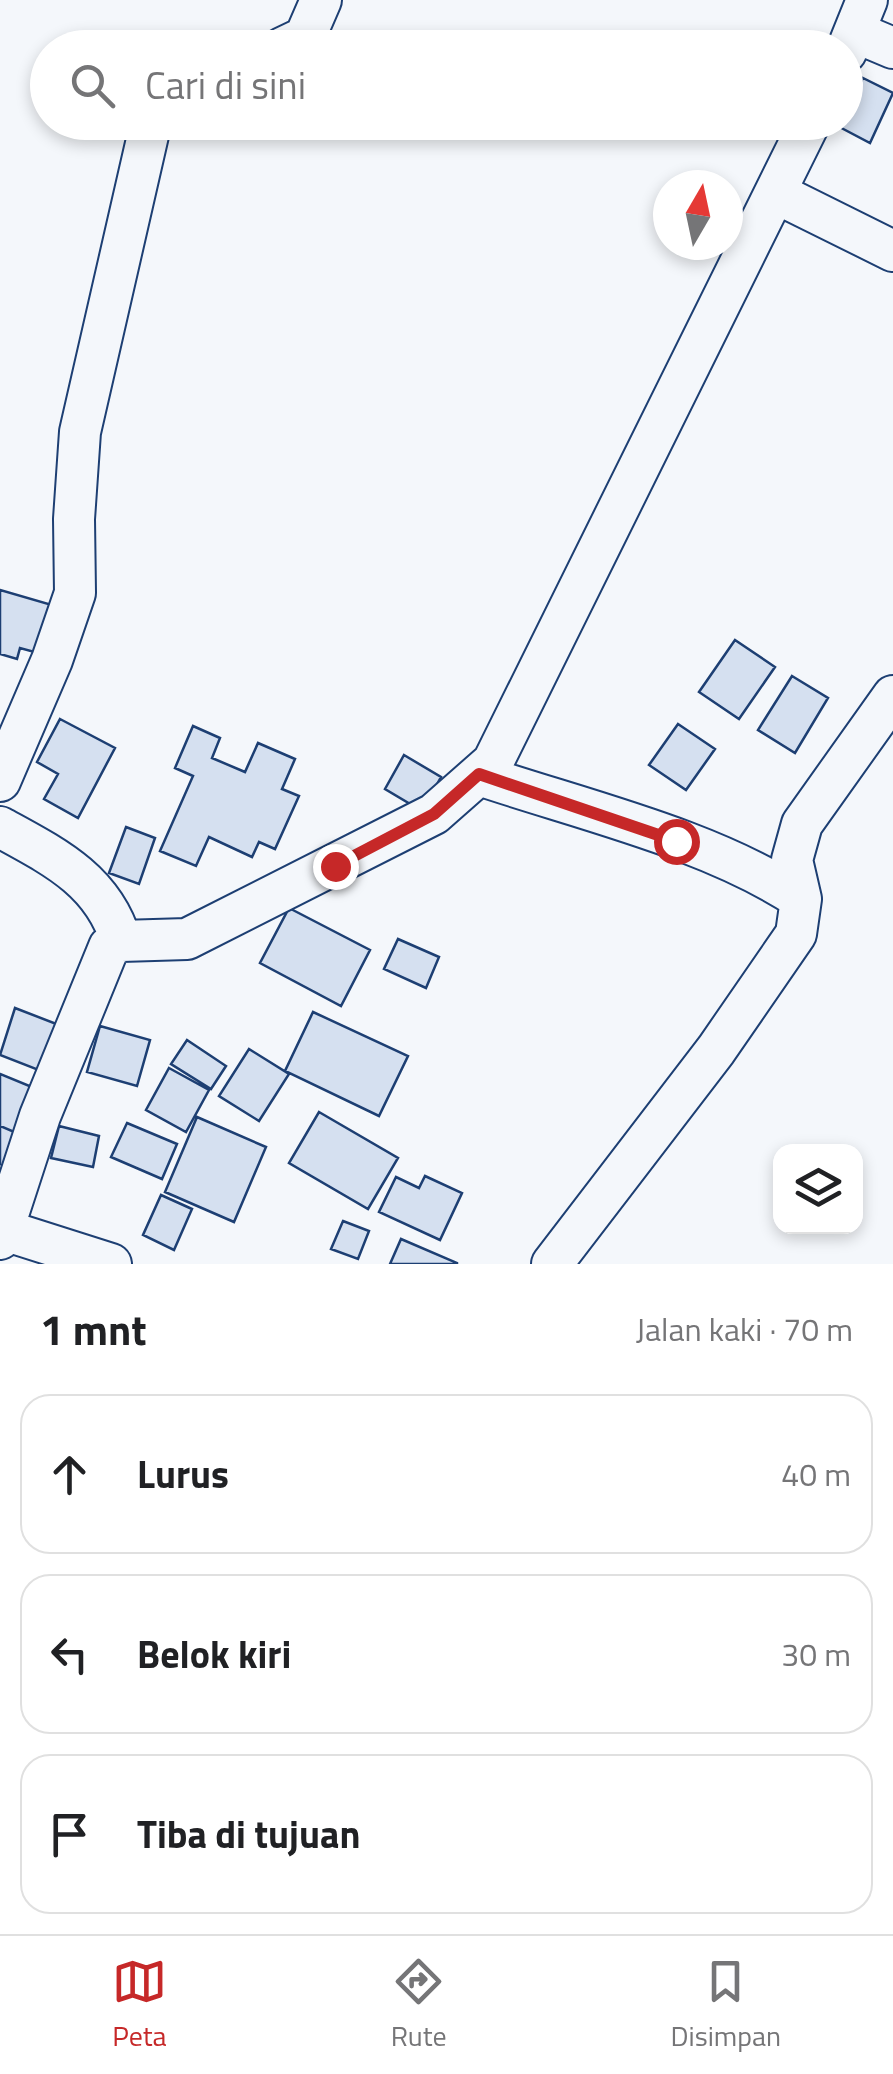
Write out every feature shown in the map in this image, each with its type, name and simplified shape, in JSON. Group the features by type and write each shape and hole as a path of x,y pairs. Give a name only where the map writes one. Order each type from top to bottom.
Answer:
{"street":[{"path":"308,30 321,0"},
{"path":"863,32 893,48"},
{"path":"0,780 52,660 75,593 74,520 80,432 147,140"},
{"path":"111,1264 2,1235 40,1116 102,954 121,941 186,939 434,814 494,762 801,140"},
{"path":"776,193 893,251"},
{"path":"552,1264 771,975 796,934 801,899 792,860 802,824 893,696"},
{"path":"479,774 676,841 776,882 801,899"},
{"path":"0,827 62,861 97,890 114,916 121,941"}],"building":[{"path":"863,78 893,93 870,143 863,139"},
{"path":"0,590 52,605 38,653 20,648 17,659 0,654"},
{"path":"735,640 775,667 739,719 699,692"},
{"path":"792,676 828,698 795,753 758,730"},
{"path":"60,719 115,748 78,818 44,799 58,774 37,762"},
{"path":"678,724 715,749 686,790 649,765"},
{"path":"193,726 220,738 212,758 245,772 258,743 295,759 282,789 299,796 275,849 259,842 252,857 209,837 196,866 160,851 193,776 175,768"},
{"path":"404,755 441,777 422,811 385,789"},
{"path":"126,827 155,838 139,884 109,873"},
{"path":"289,908 370,950 341,1006 260,963"},
{"path":"398,939 439,957 426,988 384,969"},
{"path":"15,1008 59,1025 41,1071 0,1055"},
{"path":"313,1012 408,1056 379,1116 285,1071"},
{"path":"100,1026 150,1040 137,1086 87,1072"},
{"path":"187,1040 226,1066 211,1089 171,1064"},
{"path":"249,1049 289,1074 259,1121 219,1096"},
{"path":"169,1068 209,1090 186,1132 146,1110"},
{"path":"0,1074 44,1092 26,1137 0,1126"},
{"path":"319,1112 398,1158 368,1209 289,1163"},
{"path":"197,1117 266,1147 234,1222 165,1192"},
{"path":"127,1123 177,1144 162,1179 111,1157"},
{"path":"0,1126 26,1137 13,1169 0,1164"},
{"path":"59,1126 99,1136 93,1167 51,1158"},
{"path":"425,1176 462,1193 440,1240 379,1212 396,1177 419,1188"},
{"path":"161,1195 192,1209 174,1250 143,1235"},
{"path":"343,1221 369,1231 358,1259 331,1249"},
{"path":"401,1239 457,1263 457,1264 390,1264"}],"route":[{"path":"335,866 434,814 479,774 676,841"}]}
